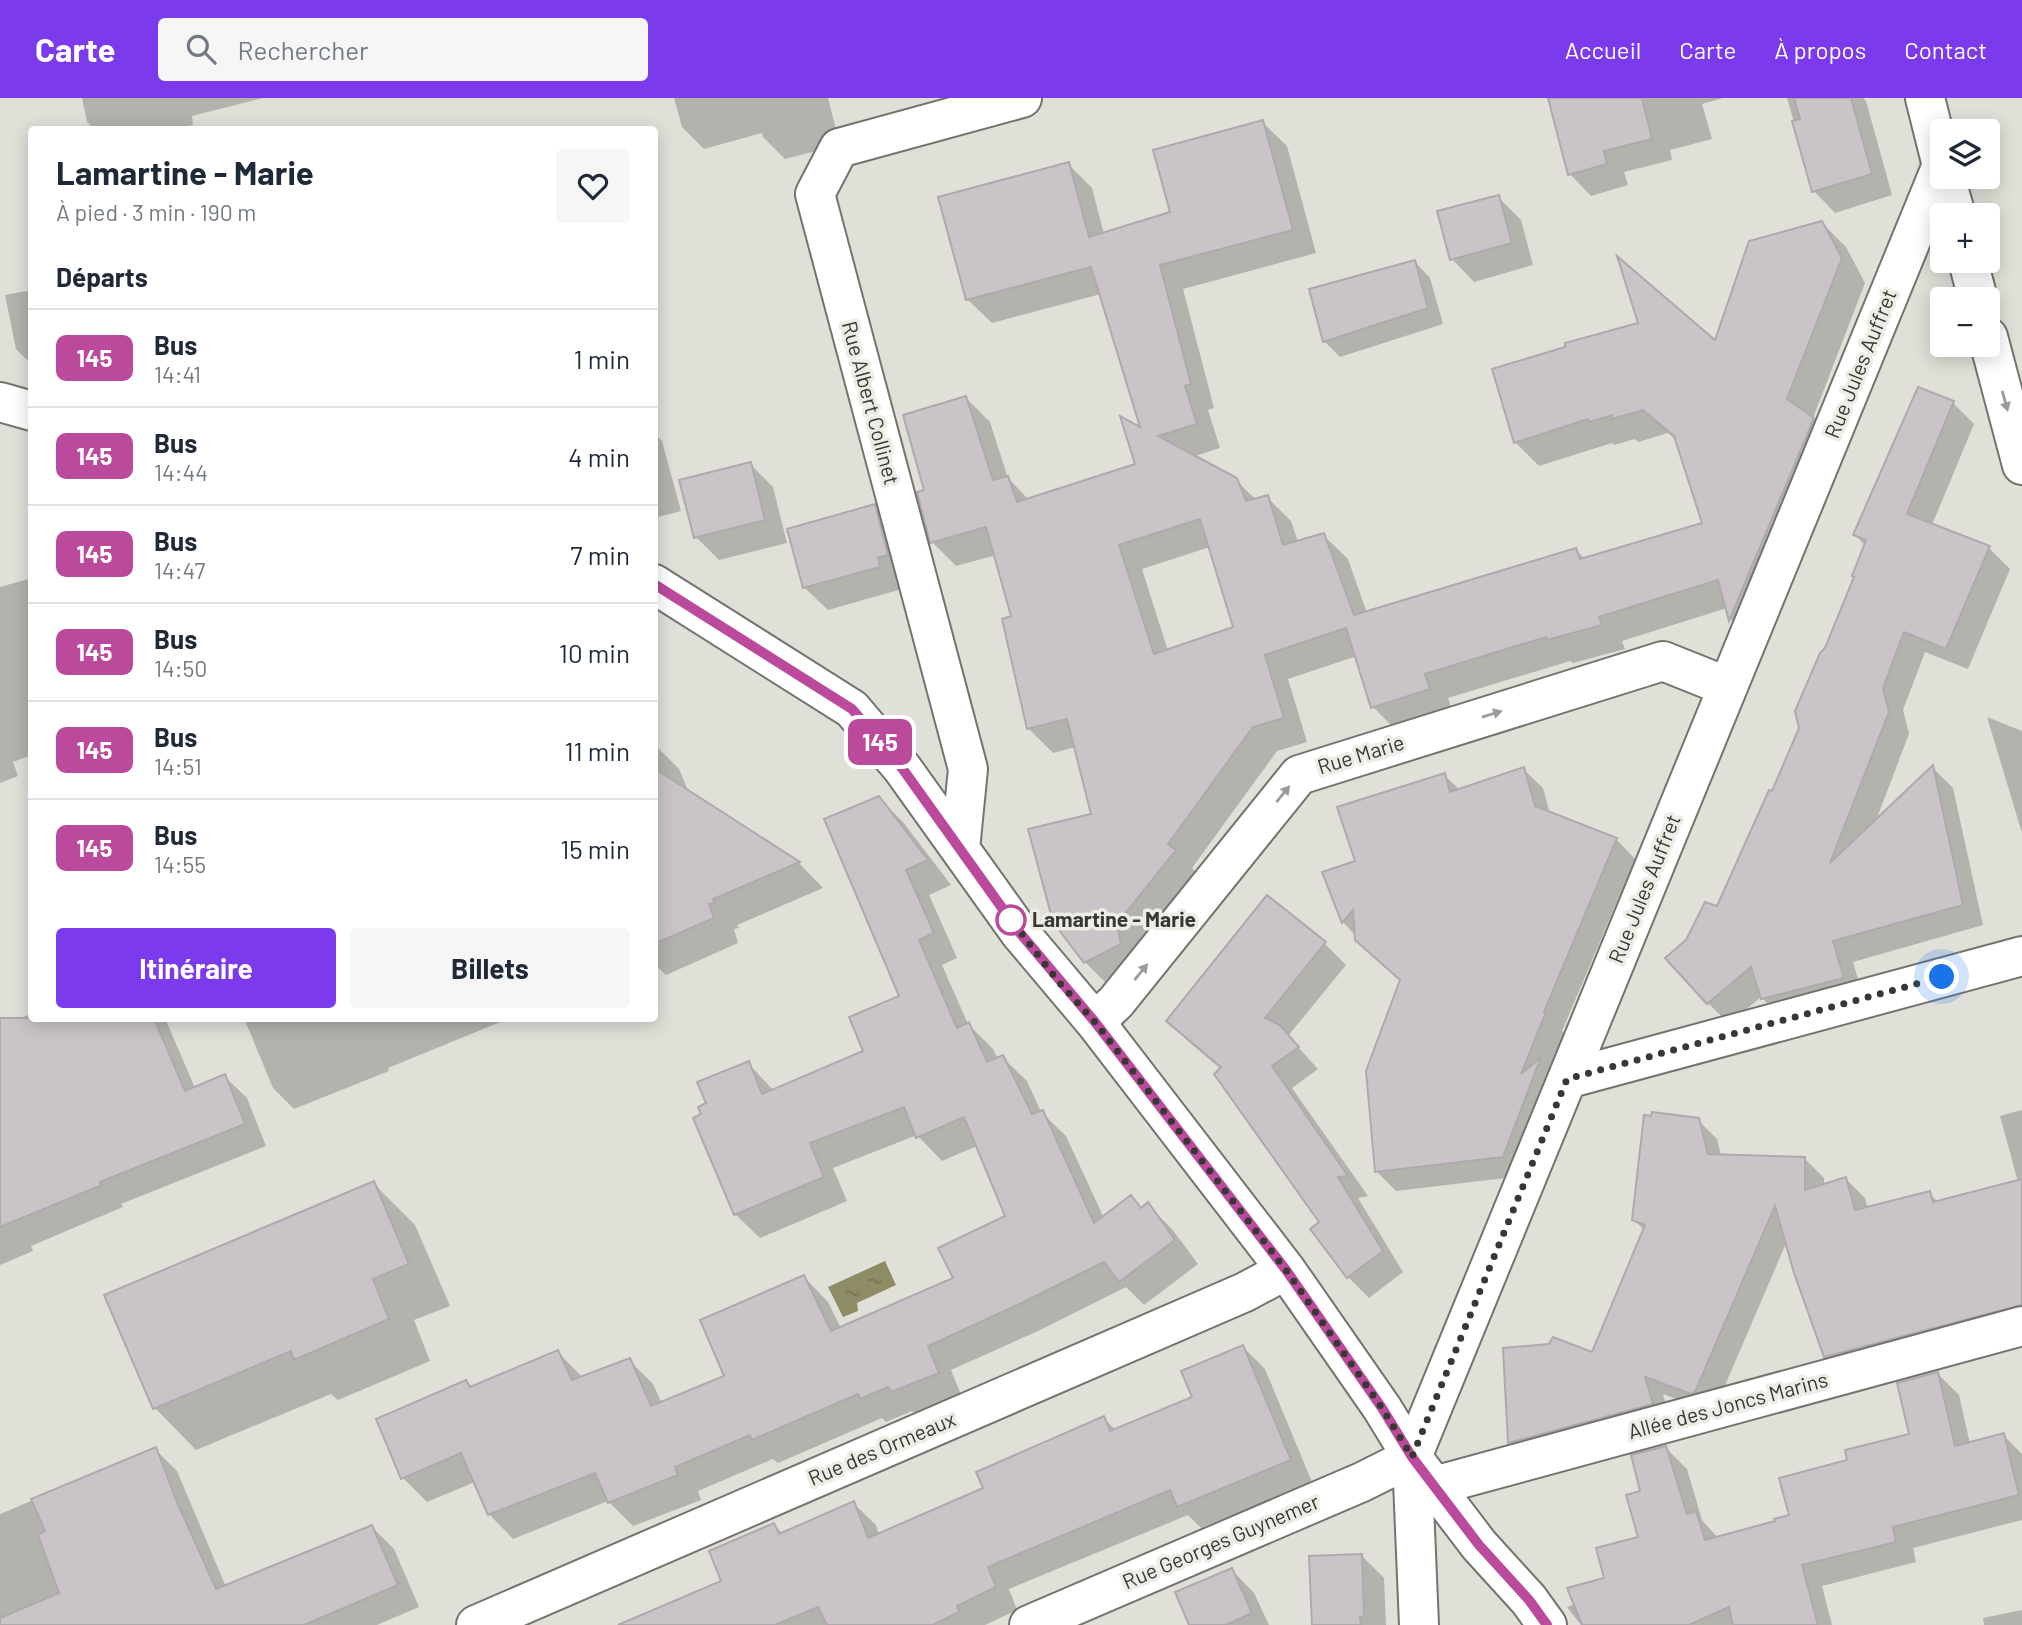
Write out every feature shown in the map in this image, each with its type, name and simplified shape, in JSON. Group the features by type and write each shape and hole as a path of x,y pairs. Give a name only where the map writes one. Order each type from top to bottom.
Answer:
{"street":[{"name":"Rue Albert Collinet","path":"960,849 968,769 815,194 839,148 1022,98"},
{"path":"1925,98 1930,119"},
{"name":"Rue Jules Auffret","path":"1419,1625 1423,1472 1567,1079 1932,189"},
{"path":"1993,357 2022,465"},
{"path":"0,402 28,410"},
{"path":"658,587 852,709 902,768 1020,933 1095,1022 1286,1270 1423,1472 1479,1545 1529,1600 1547,1625"},
{"name":"Rue Marie","path":"1095,1022 1116,1002 1298,775 1663,661 1728,687"},
{"path":"1567,1079 2022,956"},
{"name":"Rue des Ormeaux","path":"476,1625 1220,1303 1286,1270"},
{"name":"Allée des Joncs Marins","path":"1423,1472 2022,1326"},
{"name":"Rue Georges Guynemer","path":"1029,1625 1362,1482 1423,1472"}],"water":[{"path":"885,1261 896,1285 857,1303 858,1311 843,1317 828,1287"}],"building":[{"path":"1548,98 1642,98 1652,139 1604,151 1607,164 1568,175"},
{"path":"1794,98 1851,98 1872,174 1812,192 1792,121 1800,119"},
{"path":"1263,120 1293,230 1160,265 1191,384 1185,386 1197,424 1158,436 1237,478 1246,501 1268,495 1283,545 1324,533 1354,615 1576,548 1580,559 1702,523 1674,436 1643,410 1612,419 1612,415 1589,422 1588,419 1514,443 1492,369 1565,347 1565,343 1638,323 1617,256 1715,340 1749,241 1822,221 1842,258 1787,399 1814,418 1729,621 1718,580 1599,617 1602,625 1547,640 1546,637 1425,674 1430,689 1371,708 1346,628 1265,655 1284,718 1253,727 1168,844 1176,850 1117,924 1121,944 1084,963 1053,922 1028,829 1091,814 1067,719 1027,729 1002,619 1011,616 986,527 930,543 917,492 924,490 903,415 966,396 993,480 1008,476 1017,502 1135,464 1120,416 1140,427 1091,267 966,300 938,197 1069,162 1089,237 1170,212 1153,150","holes":["1200,519 1233,627 1154,654 1119,545"]},
{"path":"1499,195 1512,243 1450,260 1437,211"},
{"path":"1415,260 1428,308 1323,342 1309,289"},
{"path":"1918,387 1954,401 1907,514 1990,546 1946,649 1904,632 1883,688 1889,712 1830,863 1933,765 1963,905 1833,941 1844,978 1761,999 1751,967 1707,1004 1665,958 1686,940 1705,902 1717,906 1769,790 1772,791 1799,728 1795,711 1820,653 1825,648 1866,540 1853,535"},
{"path":"751,462 765,520 694,538 679,480"},
{"path":"875,504 888,555 878,558 880,567 803,588 787,529"},
{"path":"1524,767 1535,806 1617,838 1521,1074 1541,1057 1503,1157 1375,1172 1366,1071 1400,980 1355,940 1353,910 1342,923 1322,872 1355,861 1337,807 1445,773 1450,792"},
{"path":"658,771 800,862 713,899 715,903 709,904 714,918 658,942"},
{"path":"879,796 928,860 906,870 934,933 919,940 957,1028 969,1022 987,1062 1003,1055 1032,1114 1043,1110 1094,1223 1131,1195 1141,1208 1148,1202 1175,1240 1119,1282 1104,1262 928,1346 939,1373 891,1392 888,1387 860,1399 858,1394 752,1440 750,1435 675,1467 678,1475 608,1503 595,1473 488,1515 461,1453 401,1479 376,1419 466,1380 470,1387 558,1350 572,1380 630,1358 651,1406 724,1376 700,1320 804,1275 831,1331 953,1278 938,1248 1005,1216 964,1117 916,1138 904,1107 810,1143 824,1177 734,1215 693,1118 701,1114 698,1107 706,1103 697,1082 749,1061 762,1094 863,1051 849,1017 899,996 824,819"},
{"path":"1267,895 1326,942 1265,1018 1280,1025 1299,1047 1272,1066 1348,1176 1338,1177 1383,1251 1347,1278 1310,1229 1319,1222 1214,1074 1221,1067 1166,1021"},
{"path":"0,1018 28,1018 28,1022 156,1022 185,1091 225,1074 245,1124 100,1182 102,1185 0,1227"},
{"path":"1652,1112 1699,1118 1708,1154 1805,1157 1805,1190 1846,1177 1855,1210 1930,1191 1933,1202 2022,1179 2022,1305 1824,1357 1794,1273 1775,1206 1695,1392 1691,1394 1645,1377 1653,1404 1508,1443 1503,1348 1549,1344 1553,1337 1592,1352 1645,1225 1632,1220 1644,1115 1651,1116"},
{"path":"374,1181 409,1264 373,1279 389,1319 294,1360 291,1351 153,1409 104,1295"},
{"path":"1243,1345 1291,1460 1177,1507 1170,1490 988,1567 996,1587 957,1606 959,1612 933,1625 827,1625 818,1607 775,1625 618,1625 721,1581 709,1551 774,1523 779,1534 854,1501 868,1538 983,1488 976,1472 1104,1416 1110,1431 1192,1397 1181,1371"},
{"path":"1938,1372 1955,1446 2004,1433 2019,1495 1893,1527 1896,1542 1802,1565 1818,1625 1733,1625 1729,1607 1689,1625 1582,1625 1567,1588 1604,1578 1596,1548 1638,1537 1626,1495 1640,1491 1631,1455 1666,1446 1687,1514 1696,1511 1705,1540 1789,1515 1779,1478 1847,1460 1845,1450 1909,1434 1897,1383"},
{"path":"156,1447 216,1589 372,1525 398,1585 304,1625 0,1625 0,1618 59,1593 38,1535 45,1531 31,1499"},
{"path":"1362,1554 1364,1617 1360,1617 1361,1625 1312,1625 1309,1556"},
{"path":"1232,1568 1252,1613 1226,1625 1189,1625 1175,1592"}],"bus line":[{"name":"145","path":"658,587 852,709 902,768 1020,933 1095,1022 1286,1270 1382,1408 1412,1457 1479,1545 1529,1600 1547,1625"}],"place":[{"name":"Lamartine - Marie","path":"1011,920"}],"route":[{"path":"1011,920 1009,917 1058,981 1095,1022 1286,1270 1382,1408 1412,1457 1567,1079 1942,977"}]}
